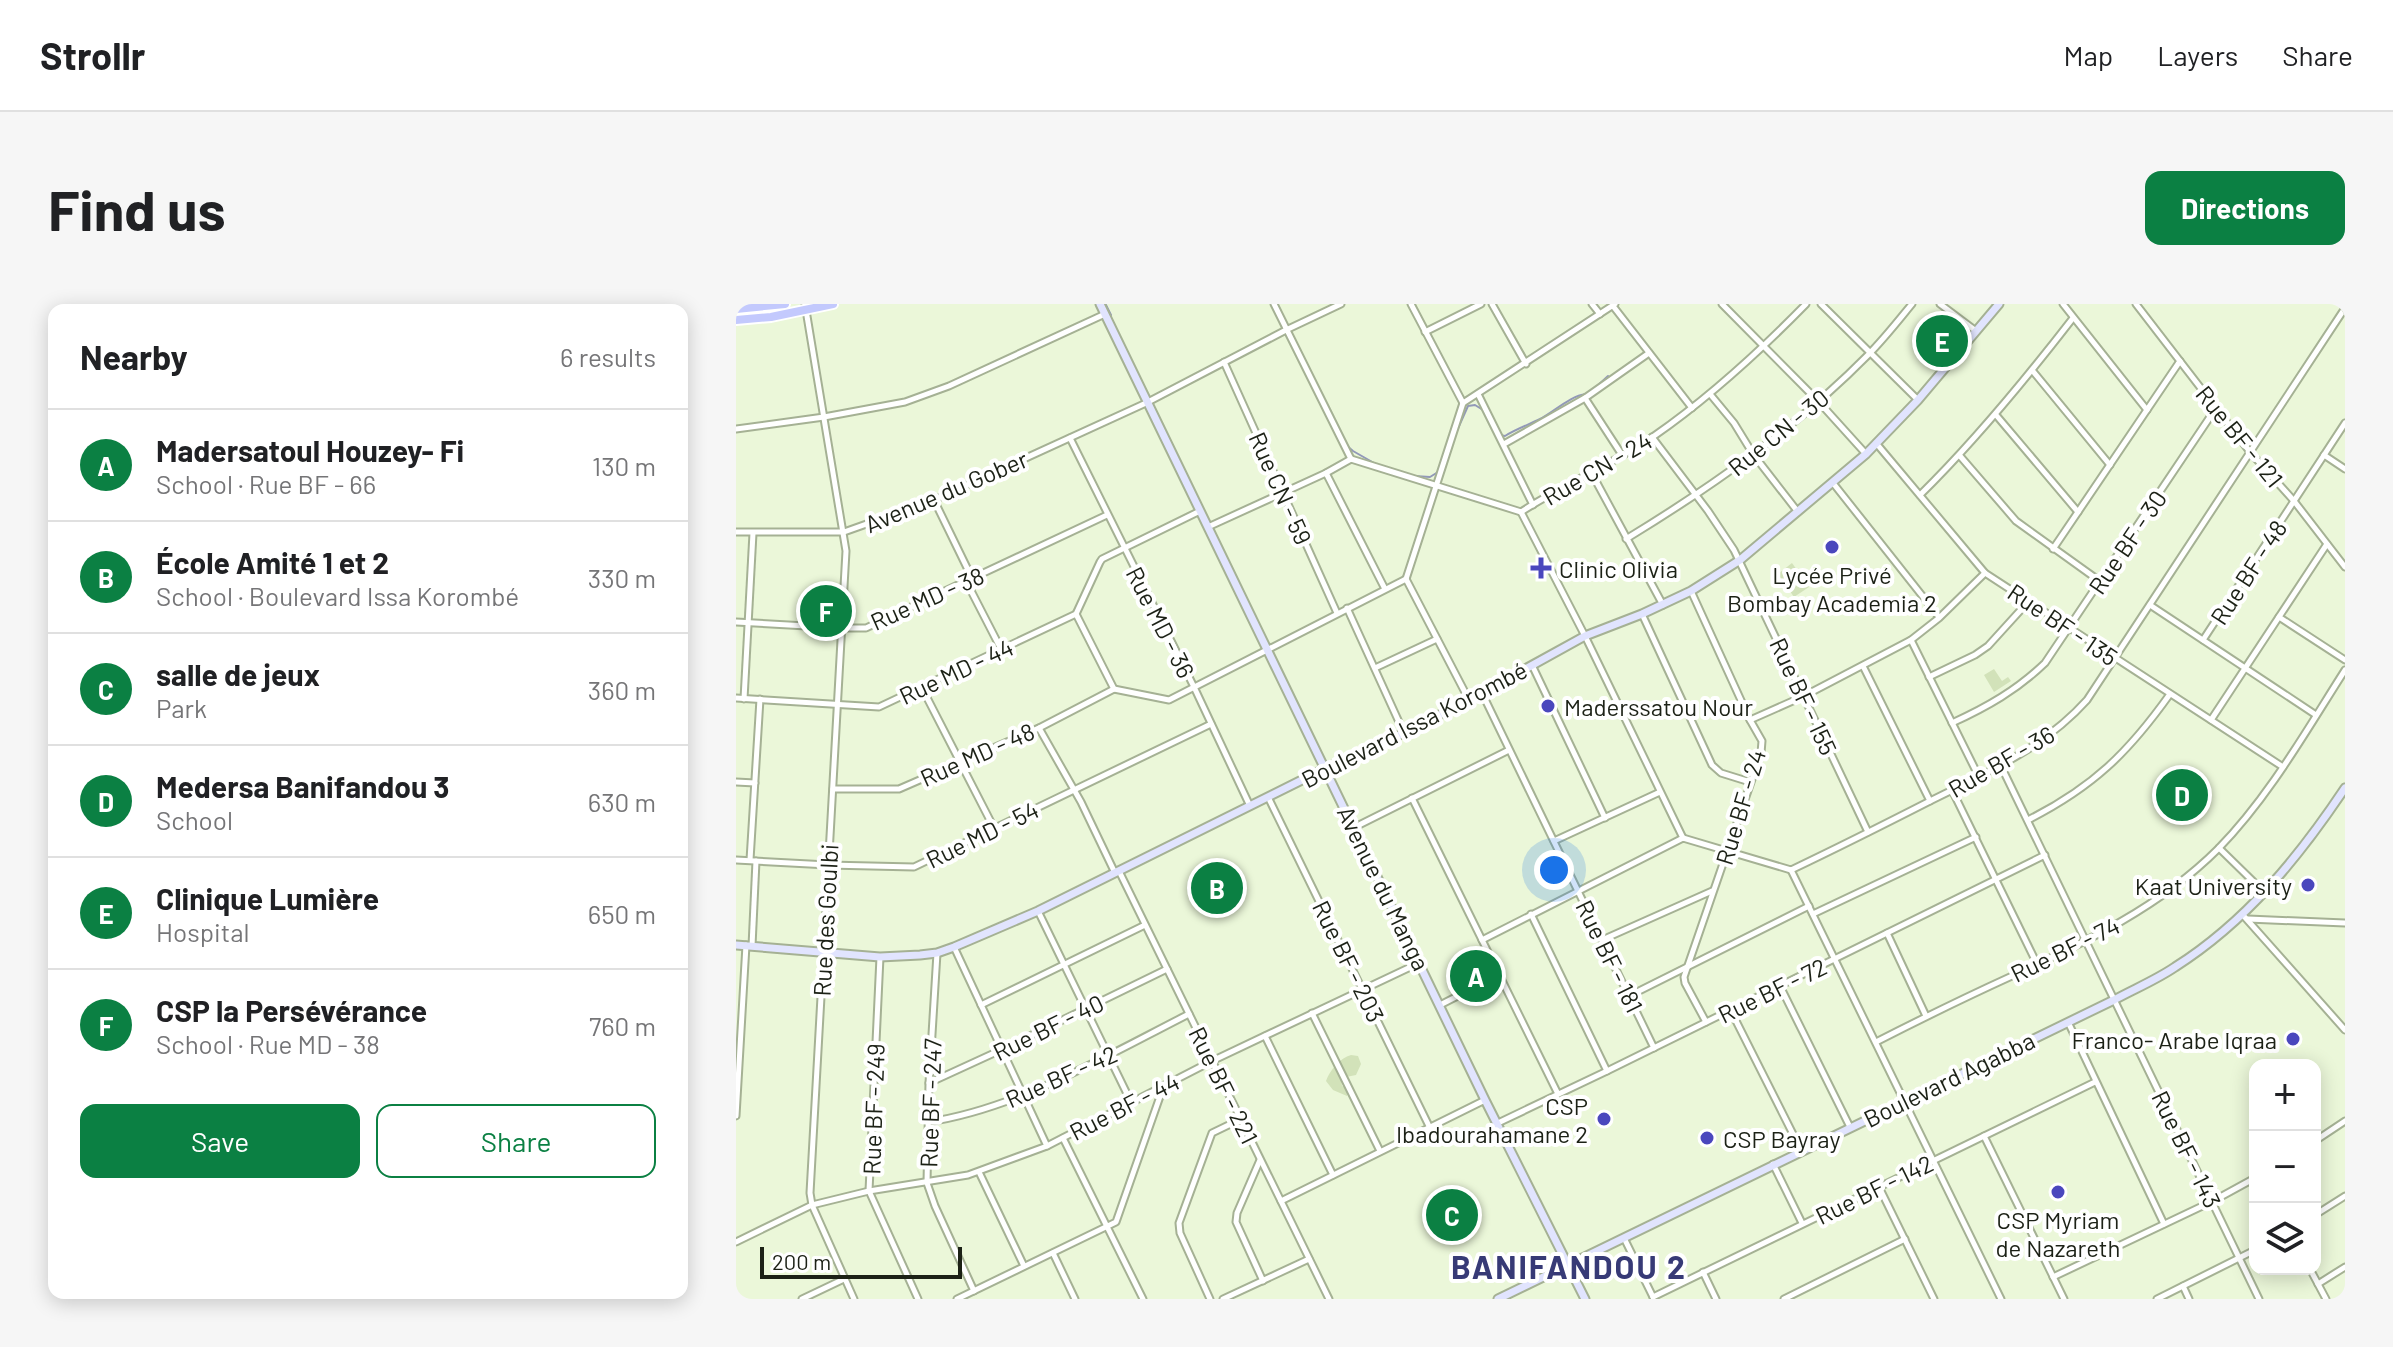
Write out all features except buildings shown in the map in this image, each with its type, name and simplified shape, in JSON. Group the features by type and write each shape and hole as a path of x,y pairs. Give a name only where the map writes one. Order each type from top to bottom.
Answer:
{"main road":[{"path":"736,309 785,304"},
{"path":"736,320 833,304"}],"street":[{"name":"Avenue du Manga","path":"1100,304 1485,1100 1585,1299"},
{"path":"1208,527 1351,459 1274,304"},
{"name":"Avenue du Gober","path":"736,532 844,532 934,500 1146,403 1341,304"},
{"path":"1411,304 1463,403"},
{"path":"1425,332 1481,304"},
{"path":"1492,304 1526,364"},
{"path":"1592,304 1600,314"},
{"path":"1723,304 1866,454"},
{"name":"Rue CN - 24","path":"1351,459 1521,512 1652,437 1692,408 1763,348 1806,304"},
{"path":"1821,304 1918,400"},
{"name":"Rue CN - 30","path":"1626,539 1696,497 1819,402 1870,353 1912,304"},
{"path":"1940,304 1976,331"},
{"name":"Boulevard Issa Korombé","path":"736,945 880,957 937,953 954,947 1038,911 1326,768 1404,733 1585,636 1691,591 1740,560 1866,454 1918,400 1999,304"},
{"path":"2063,304 2147,410"},
{"name":"Rue BF - 121","path":"2136,304 2250,452 2294,501 2345,567"},
{"path":"1200,511 1101,560 1076,614 1114,689 1166,700 1406,579 1463,403 1614,305 1692,408"},
{"name":"Rue des Goulbi","path":"806,307 846,551 810,1193 812,1205 854,1299"},
{"name":"Rue BF - 36","path":"1791,870 2001,766 2046,739 2068,721 2087,700 2115,659 2345,308"},
{"path":"736,429 897,404 935,391 1105,314"},
{"path":"1920,495 1996,415 2073,318"},
{"path":"1504,444 1585,398 1649,353"},
{"path":"2053,549 2180,361"},
{"name":"Rue CN - 59","path":"1224,362 1337,613"},
{"path":"2032,370 2110,465"},
{"path":"1478,394 1533,505"},
{"path":"1710,394 1798,513"},
{"path":"1585,398 1622,455"},
{"name":"Rue BF - 30","path":"1952,723 1996,702 2045,663 2216,408"},
{"path":"1996,415 2078,512"},
{"name":"Rue BF - 48","path":"2203,640 2345,423"},
{"name":"Rue BF - 155","path":"1652,437 1728,539 1740,560 1868,832"},
{"name":"Rue MD - 36","path":"1070,438 1250,806"},
{"name":"Rue BF - 135","path":"1876,443 1985,573 2283,767"},
{"path":"2324,455 2345,469"},
{"path":"1960,456 2016,521 2101,582"},
{"path":"1591,472 1663,605"},
{"path":"1326,473 1385,589"},
{"path":"1833,483 1939,618"},
{"path":"934,500 1001,649"},
{"path":"1521,512 1683,838"},
{"name":"Rue MD - 38","path":"736,622 870,627 1107,515"},
{"path":"744,699 753,533"},
{"path":"2211,721 2327,544"},
{"name":"Rue BF - 24","path":"1686,968 1762,747 1762,741 1750,720 1804,696 1911,640 1939,618 1985,573"},
{"path":"1406,579 1469,700"},
{"path":"1691,591 1750,720"},
{"path":"1929,677 1988,646 2028,602"},
{"path":"2150,605 2316,715"},
{"path":"1347,608 1404,733"},
{"name":"Rue MD - 44","path":"736,698 879,707 1076,614"},
{"path":"1642,614 1712,765 1721,773 1750,782"},
{"path":"2279,617 2345,660"},
{"path":"1375,668 1437,639"},
{"path":"1911,640 1979,777"},
{"path":"1532,665 1605,818"},
{"path":"1863,666 1930,801"},
{"name":"Rue BF - 74","path":"1876,1042 2087,941 2158,898 2191,873 2219,848 2250,812 2283,767 2345,670"},
{"path":"921,686 994,828"},
{"name":"Rue MD - 48","path":"833,789 895,789 1039,728 1114,689"},
{"name":"Rue BF - 181","path":"1482,693 1654,1048"},
{"path":"2028,820 2063,801 2101,773 2133,744 2170,694"},
{"path":"736,1116 739,1025 749,946 760,699"},
{"name":"Rue MD - 54","path":"736,860 914,867 1211,724"},
{"name":"Rue BF - 221","path":"1039,728 1145,925 1329,1299"},
{"path":"1355,827 1509,750"},
{"name":"Rue BF - 143","path":"2001,766 2259,1299"},
{"path":"736,782 755,783"},
{"name":"Boulevard Agabba","path":"1498,1299 1514,1296 1624,1237 2174,968 2245,916 2315,833 2345,788"},
{"path":"1952,790 2037,964"},
{"path":"1554,841 1660,792"},
{"name":"Rue BF - 203","path":"1268,797 1429,1126"},
{"path":"1412,798 1558,1094"},
{"path":"1813,914 1976,837"},
{"path":"1482,940 1683,838 1791,870 2001,1299"},
{"path":"2219,848 2265,893"},
{"name":"Rue BF - 72","path":"1498,1123 2045,855"},
{"path":"1602,940 1713,890"},
{"path":"1629,996 1809,906"},
{"path":"1038,911 1131,1102"},
{"path":"1531,914 1607,1071"},
{"path":"2245,916 2345,923"},
{"path":"2245,916 2345,1030"},
{"path":"981,1005 1145,925"},
{"path":"1887,933 1926,1016"},
{"path":"954,947 1047,1146"},
{"name":"Rue BF - 247","path":"937,953 927,1183 974,1291"},
{"name":"Rue BF - 249","path":"880,957 869,1191 918,1299"},
{"name":"Rue BF - 44","path":"736,1242 812,1205 869,1191 979,1172 1047,1146 1212,1061 1420,963"},
{"path":"1686,968 1685,983 1706,1022"},
{"name":"Rue BF - 40","path":"929,1083 1167,969"},
{"path":"1440,1005 1499,975"},
{"path":"1780,986 1850,1127"},
{"path":"1731,1011 1801,1150"},
{"path":"1312,1013 1380,1151"},
{"name":"Rue BF - 42","path":"928,1122 971,1115 1024,1095 1189,1014"},
{"path":"2067,1021 2164,1224"},
{"path":"1265,1036 1333,1175"},
{"name":"Rue BF - 142","path":"1654,1298 2095,1082"},
{"path":"957,1299 1116,1222 1164,1085"},
{"path":"1281,1201 1485,1100"},
{"path":"1210,1299 1180,1233 1179,1223 1212,1133 1241,1119"},
{"path":"2321,1137 2345,1121"},
{"path":"1984,1136 2064,1299"},
{"path":"1063,1138 1143,1299"},
{"path":"1260,1159 1236,1222 1263,1281"},
{"path":"1773,1164 1802,1223"},
{"path":"979,1172 1024,1266"},
{"path":"2053,1277 2249,1181"},
{"path":"1879,1187 1934,1299"},
{"path":"2321,1211 2345,1196"},
{"path":"1624,1237 1654,1298"},
{"path":"1784,1299 1905,1239"},
{"path":"1053,1253 1075,1299"},
{"path":"2157,1299 2249,1253"},
{"path":"1223,1299 1309,1259"},
{"path":"2318,1284 2345,1267"},
{"path":"1703,1272 1716,1299"},
{"path":"2313,1275 2326,1299"},
{"path":"802,1299 844,1279"},
{"path":"2183,1286 2189,1299"}],"green space":[{"path":"1792,563 1809,587 1794,597 1778,574"},
{"path":"1994,669 2002,681 2008,677 2011,681 1994,692 1984,675"},
{"path":"1351,1055 1358,1056 1361,1064 1356,1075 1341,1078 1342,1086 1349,1088 1347,1096 1333,1090 1326,1081 1336,1065"}],"waterway":[{"path":"1106,305 1111,315"},
{"path":"1595,388 1608,376"},
{"path":"1500,435 1505,436 1586,394"},
{"path":"1455,435 1468,406 1475,405 1483,410"},
{"path":"1444,455 1448,442"},
{"path":"1346,445 1374,463"},
{"path":"1414,476 1430,477 1438,472"}],"place":[{"name":"Clinique Lumière","path":"1942,341"},
{"name":"Lycée Privé Bombay Academia 2","path":"1832,547"},
{"name":"Clinic Olivia","path":"1541,568"},
{"name":"CSP la Persévérance","path":"826,611"},
{"name":"Maderssatou Nour","path":"1548,706"},
{"name":"Medersa Banifandou 3","path":"2182,795"},
{"name":"Kaat University","path":"2308,885"},
{"name":"École Amité 1 et 2","path":"1217,888"},
{"name":"Madersatoul Houzey- Fi","path":"1476,976"},
{"name":"Franco- Arabe Iqraa","path":"2293,1039"},
{"name":"CSP Ibadourahamane 2","path":"1604,1119"},
{"name":"CSP Bayray","path":"1707,1138"},
{"name":"CSP Myriam de Nazareth","path":"2058,1192"},
{"name":"salle de jeux","path":"1452,1215"}],"district":[{"name":"BANIFANDOU 2","path":"1569,1266"}]}
